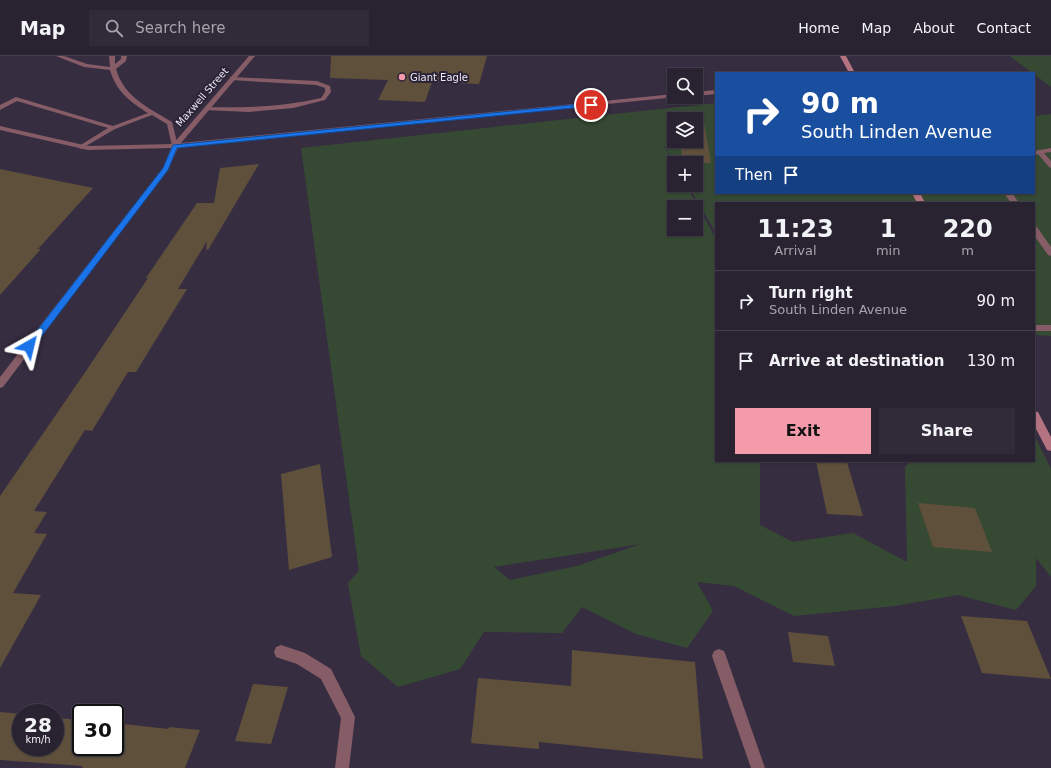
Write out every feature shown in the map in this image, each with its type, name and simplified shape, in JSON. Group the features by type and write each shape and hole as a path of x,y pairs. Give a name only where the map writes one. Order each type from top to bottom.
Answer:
{"main road":[{"path":"843,56 851,72"},
{"path":"1035,417 1051,447"}],"street":[{"path":"58,56 68,57 86,66 112,69 124,60 124,56"},
{"path":"112,56 114,80 123,92 133,101 170,123 175,146"},
{"name":"Maxwell Street","path":"0,384 166,168 175,146 252,56"},
{"path":"206,109 249,110 293,106 323,99 328,92 328,86 317,83 232,79"},
{"path":"703,93 715,92"},
{"path":"0,128 81,147 128,148 175,146 667,97"},
{"path":"0,108 16,99 113,128"},
{"path":"81,147 113,128 153,113"},
{"path":"1037,152 1051,150"},
{"path":"1037,152 1051,166"},
{"path":"1035,230 1051,253"},
{"path":"1035,328 1051,328"},
{"path":"281,652 300,658 326,674 348,717 342,768"},
{"path":"719,656 758,768"}],"green space":[{"path":"1010,56 1051,56 1051,87 1035,75 1035,72 1031,72"},
{"path":"715,103 715,194 1035,194 1035,116 1051,114 1051,336 1035,335 1035,202 715,202 715,231 703,211 703,200 697,200 692,192 703,192 703,156 671,156 658,135 670,156 667,156 667,192 690,192 694,200 667,200 667,236 703,236 703,216 715,237 715,462 760,462 760,525 793,542 853,533 907,562 905,467 910,462 1035,462 1035,437 1051,469 1051,577 1036,558 1036,586 1016,610 958,595 895,606 794,616 734,586 697,582 713,611 687,648 636,634 582,607 562,633 484,632 460,669 398,687 361,656 348,583 359,571 301,148","holes":["641,544 577,566 510,580 494,567"]}],"building":[{"name":"Giant Eagle","path":"331,56 487,56 479,84 432,82 425,102 378,100 388,80 330,78"},
{"path":"703,117 711,163 703,163 703,156 682,156 681,149 679,149 703,148"},
{"path":"259,164 208,250 206,249 207,241 178,289 187,289 136,372 128,372 92,431 85,430 34,511 47,512 34,533 47,534 13,593 41,595 0,668 0,496 86,371 148,278 146,278 197,203 214,203 220,168"},
{"path":"0,169 93,188 38,249 41,249 0,295"},
{"path":"816,462 847,462 863,516 827,514"},
{"path":"320,464 332,557 289,570 281,474"},
{"path":"918,503 975,508 992,552 933,547"},
{"path":"961,616 1027,621 1051,679 982,673"},
{"path":"788,632 828,636 835,666 793,662"},
{"path":"572,650 695,662 703,759 539,742 539,749 471,743 478,678 571,686"},
{"path":"253,684 288,687 271,744 235,741"},
{"path":"0,712 12,713 12,756 64,756 64,719 72,719 72,756 124,756 124,724 168,729 169,727 200,730 185,768 82,768 83,766 0,760"}],"place":[{"name":"Giant Eagle","path":"402,77"}],"route":[{"path":"29,346 166,168 175,146 591,105"}]}
